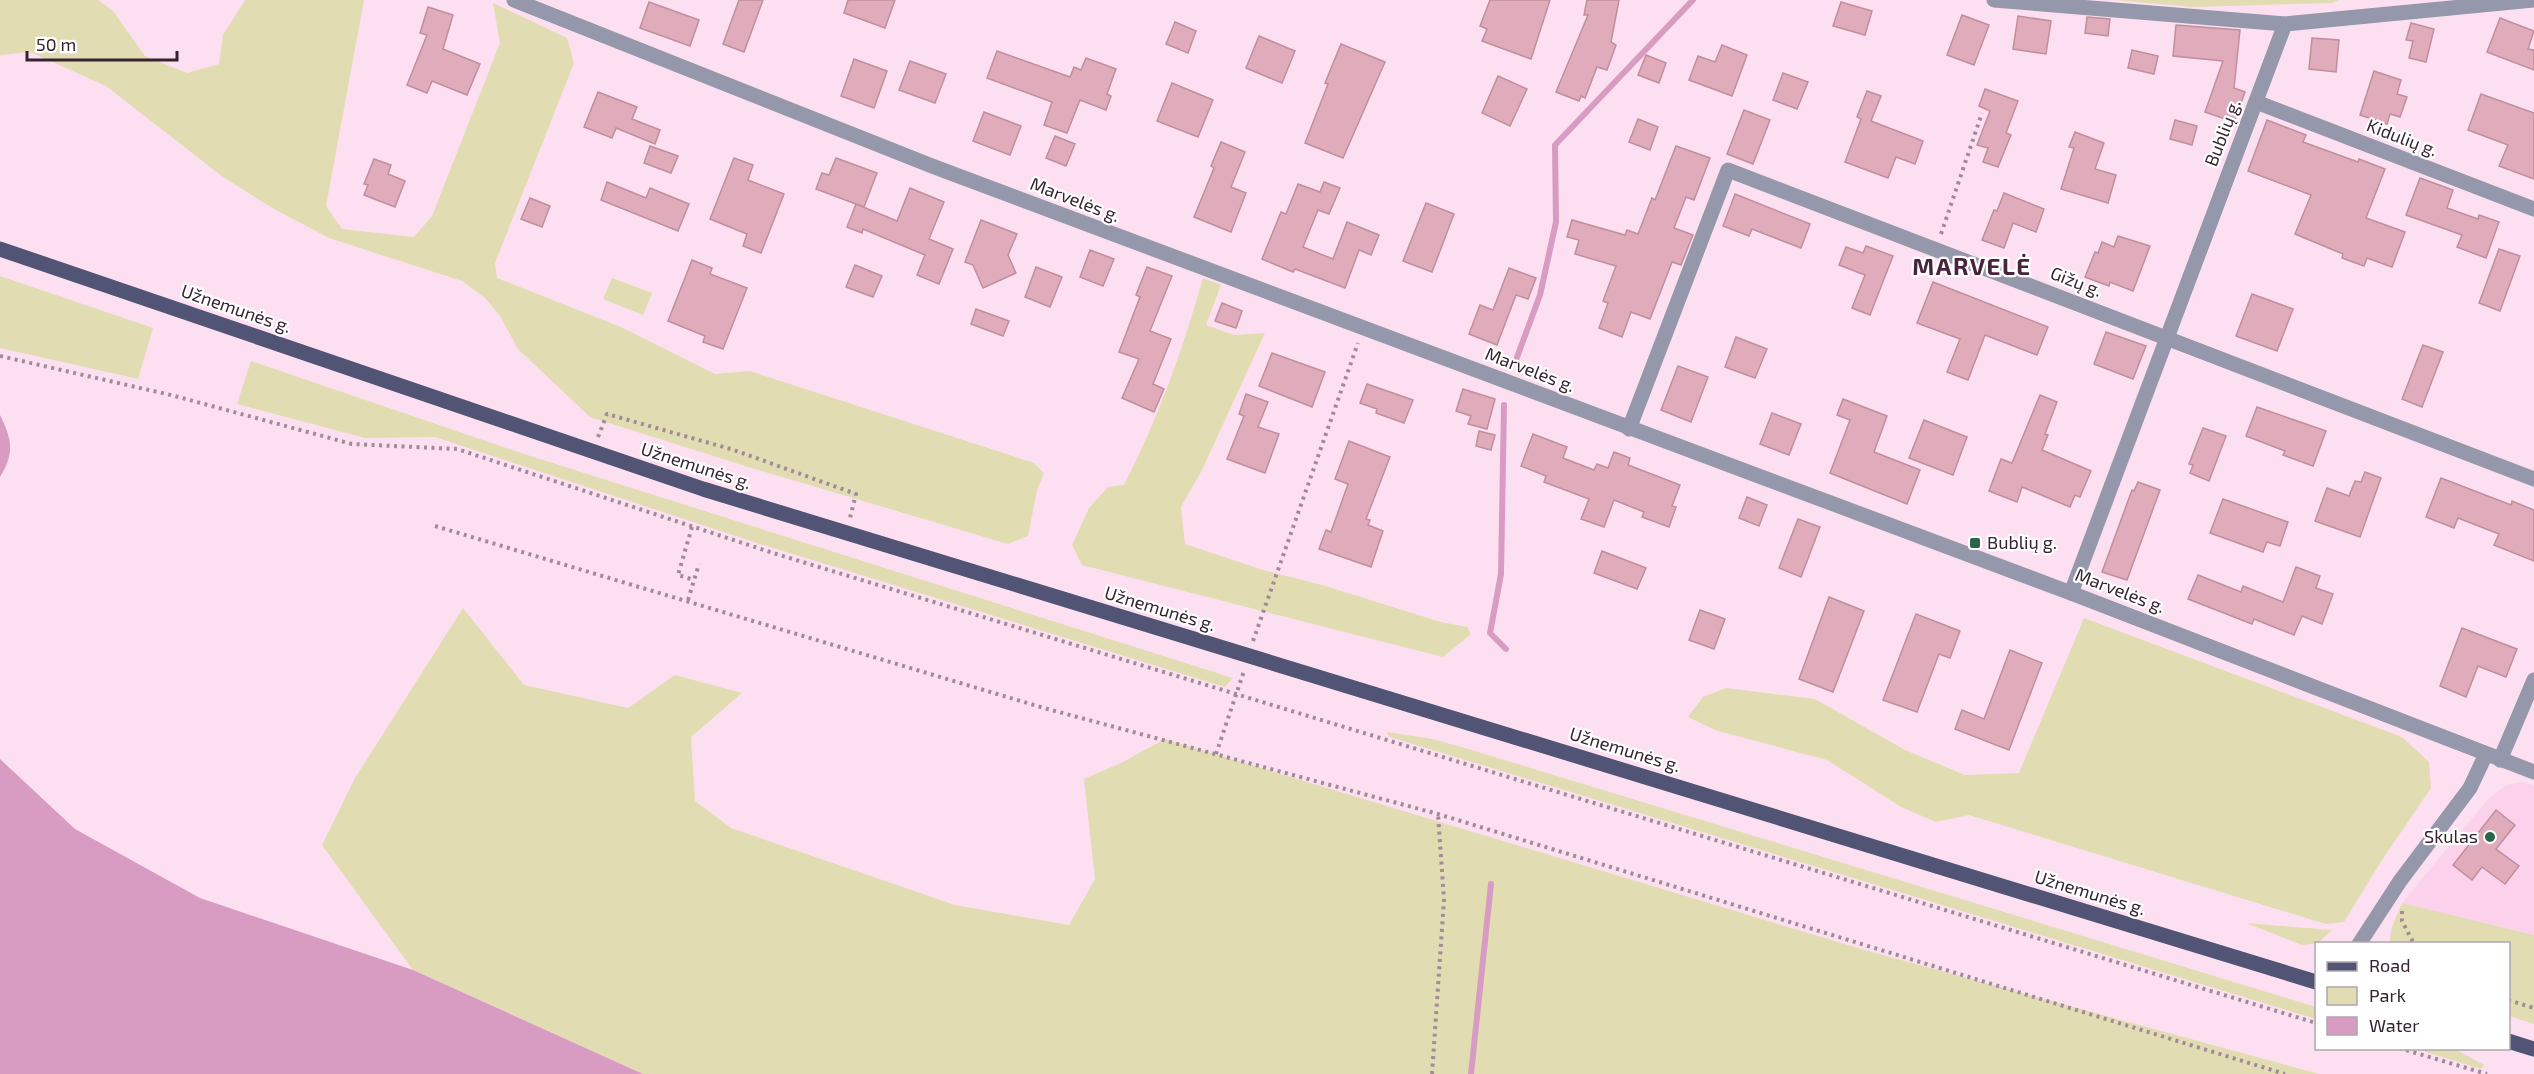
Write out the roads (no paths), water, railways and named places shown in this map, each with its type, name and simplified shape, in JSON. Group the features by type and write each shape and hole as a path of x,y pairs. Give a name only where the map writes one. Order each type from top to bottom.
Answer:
{"main road":[{"name":"Užnemunės g.","path":"0,249 592,452 847,533 2315,982"},
{"path":"2510,1042 2534,1049"}],"street":[{"name":"Marvelės g.","path":"514,0 806,118 1629,429 2072,593 2534,772"},
{"path":"1994,0 2285,24 2534,0"},
{"name":"Bublių g.","path":"2072,593 2285,24"},
{"name":"Kidulių g.","path":"2256,102 2534,209"},
{"name":"Gižų g.","path":"1629,429 1728,170 2534,479"},
{"path":"2360,942 2400,881 2493,757 2534,680"}],"water":[{"path":"0,415 9,439 10,453 0,477"},
{"path":"0,759 75,829 200,898 413,970 643,1074 0,1074"}],"waterway":[{"path":"1516,360 1540,295 1556,222 1555,145 1693,0"},
{"path":"1504,405 1501,574 1490,633 1506,649"},
{"path":"1471,1074 1491,884"}],"place":[{"name":"Bublių g.","path":"1975,543"},
{"name":"Skulas","path":"2490,837"}],"district":[{"name":"MARVELĖ","path":"1972,267"}]}
